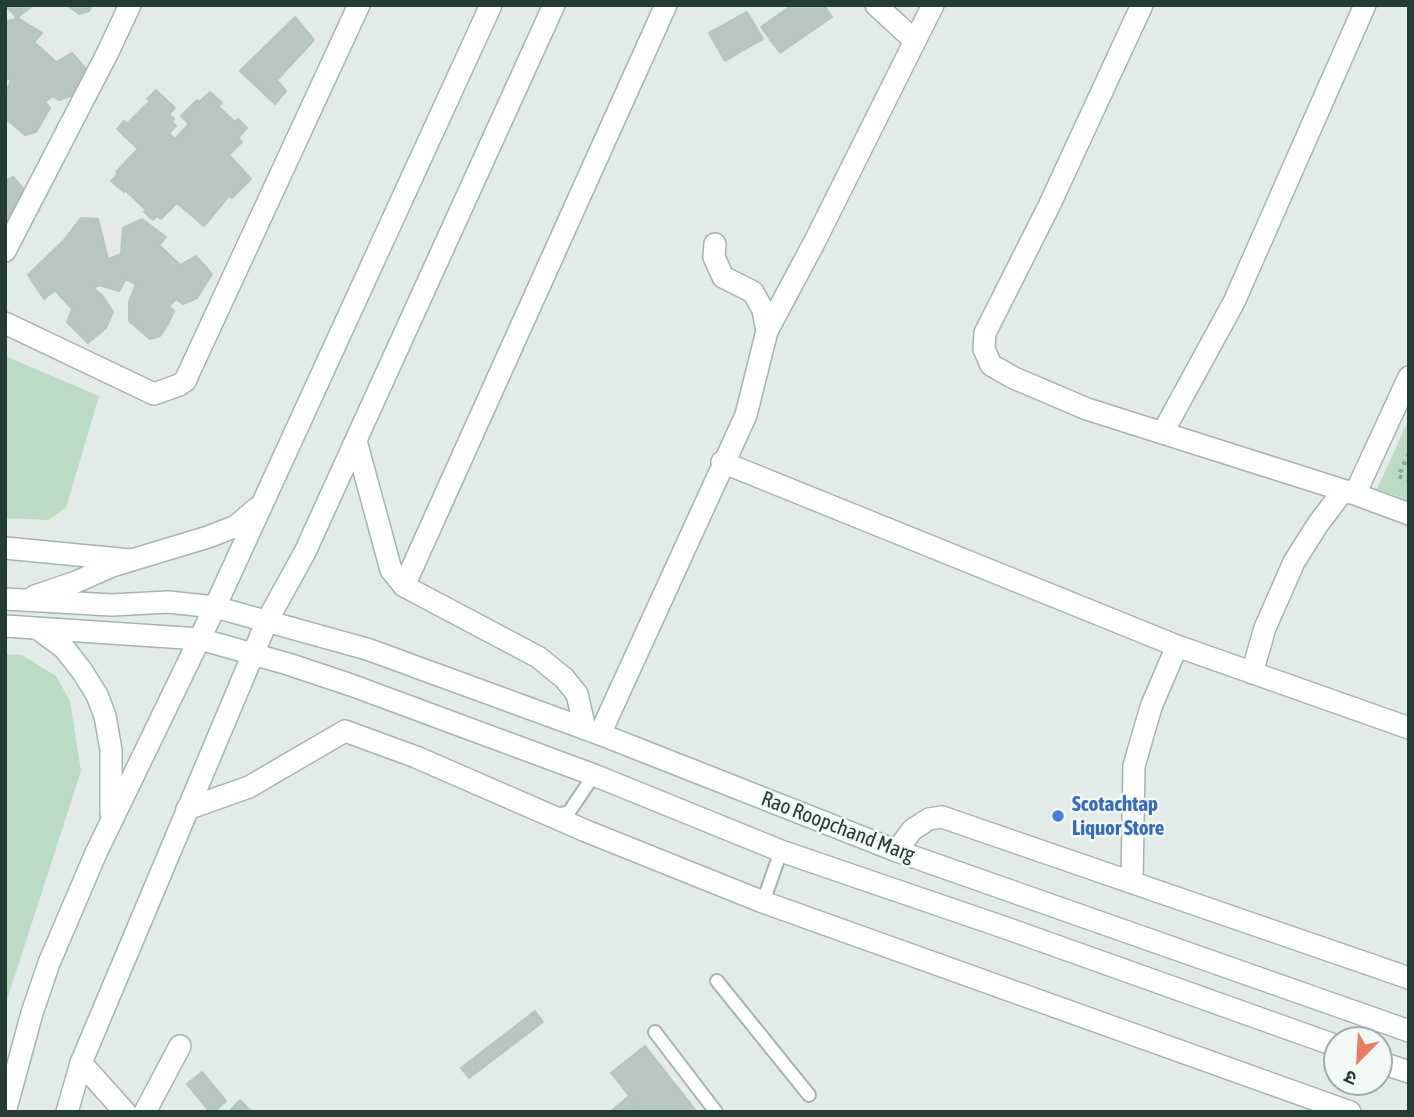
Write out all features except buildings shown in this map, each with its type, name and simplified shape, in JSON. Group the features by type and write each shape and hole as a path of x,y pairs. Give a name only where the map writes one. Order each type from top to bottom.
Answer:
{"street":[{"path":"5,251 130,5"},
{"path":"5,323 155,394 185,381 359,5"},
{"path":"5,1112 32,1013 49,963 110,822 215,607 491,5"},
{"path":"66,1112 81,1063 267,621 305,552 555,5"},
{"path":"404,586 666,5"},
{"path":"877,5 915,41"},
{"path":"593,731 746,415 767,331 933,5"},
{"path":"1142,5 1049,206 985,333 984,349 991,365 1014,378 1087,409 1349,492 1409,514"},
{"path":"1163,432 1234,302 1365,5"},
{"path":"715,244 714,257 723,277 753,292 763,310 767,331"},
{"path":"1252,673 1265,628 1294,562 1318,524 1349,492 1409,377"},
{"path":"356,441 384,550 391,570 404,586 538,657 565,678 577,694 593,731"},
{"path":"722,462 1177,646 1409,728"},
{"path":"14,599 76,582 131,560 208,537 236,526 263,502"},
{"path":"5,548 131,560"},
{"name":"Rao Roopchand Marg","path":"14,599 112,605 168,602 215,607 367,649 593,731 897,850 1409,1031"},
{"name":"Rao Roopchand Marg","path":"5,626 200,639 351,685 594,775 781,851 1323,1041"},
{"path":"37,628 64,648 82,671 101,706 111,750 110,822"},
{"path":"1132,881 1134,765 1151,707 1177,646"},
{"path":"187,809 249,787 345,731 416,757 763,902 1350,1112"},
{"path":"897,850 912,830 929,819 942,817 1409,978"},
{"path":"145,1112 180,1046"},
{"path":"81,1063 125,1112"}],"lane":[{"path":"553,816 569,811 594,775"},
{"path":"763,902 781,851"},
{"path":"717,981 809,1095"},
{"path":"655,1032 716,1112"}],"path":[{"path":"1409,454 1398,476 1409,480"}],"green space":[{"path":"5,356 99,396 66,508 48,520 5,518"},
{"path":"1409,419 1409,501 1377,489"},
{"path":"5,654 22,655 56,676 70,701 81,771 5,1006"}],"place":[{"name":"Scotachtap Liquor Store","path":"1058,816"}]}
